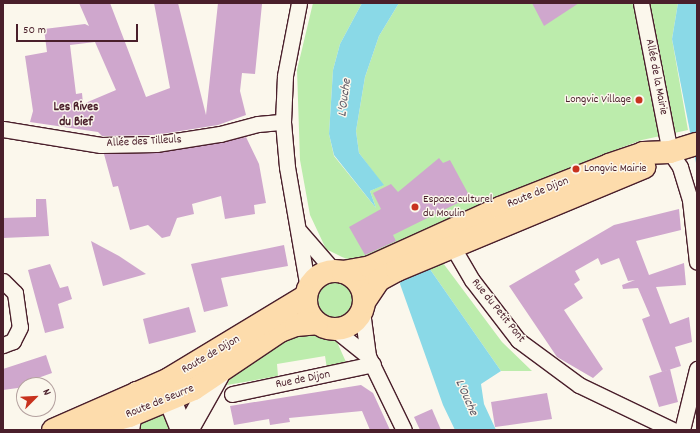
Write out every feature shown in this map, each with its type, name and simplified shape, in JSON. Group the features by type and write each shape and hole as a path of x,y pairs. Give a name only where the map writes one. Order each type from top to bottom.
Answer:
{"main road":[{"name":"Route de Dijon","path":"338,271 375,274 448,240 647,166 670,152 697,144"},
{"path":"363,306 359,283 338,271 318,276 307,292 308,311 325,326 351,325 363,306 375,274"},
{"name":"Route de Dijon","path":"110,405 137,394 215,353 307,292"},
{"name":"Route de Dijon","path":"218,375 280,331 296,325 325,326"},
{"name":"Route de Seurre","path":"81,430 128,423 218,375"},
{"name":"Route de Seurre","path":"53,430 110,405"}],"street":[{"path":"299,3 285,76 284,122 287,167 300,232 307,292"},
{"name":"Allée de la Mairie","path":"641,3 670,152"},
{"name":"Allée des Tilleuls","path":"3,129 101,145 156,144 284,122"},
{"path":"670,152 680,167 690,200 697,262"},
{"path":"300,232 338,271"},
{"name":"Rue du Petit Pont","path":"448,240 518,340 547,364 622,408 673,430"},
{"path":"3,281 15,293 20,327 13,341 3,345"},
{"path":"363,306 371,360 404,430"},
{"path":"325,326 371,360"},
{"name":"Rue de Dijon","path":"232,394 371,360"},
{"path":"682,430 697,369"},
{"path":"187,430 218,375"},
{"path":"128,423 137,394 158,394 170,400 182,430"}],"green space":[{"path":"313,3 362,3 340,44 333,70 329,134 334,156 376,208 370,191 383,185 359,153 356,131 365,77 379,36 399,3 678,3 672,39 688,130 642,140 596,157 382,254 350,260 326,249 310,215 300,160 297,70"},
{"path":"437,261 443,263 502,342 532,371 501,371 427,265"},
{"path":"336,282 346,285 351,290 354,300 351,310 346,315 336,318 326,315 321,310 318,300 321,290 326,285"},
{"path":"313,332 337,342 346,362 327,369 325,356 277,364 278,376 227,385 232,374 285,334"},
{"path":"167,412 174,430 136,430 143,420"}],"water":[{"name":"L'Ouche","path":"362,3 399,3 379,36 365,77 356,131 359,153 384,185 370,191 376,208 334,155 329,134 333,70 340,44"},
{"path":"678,3 697,3 697,168 672,39"},
{"name":"L'Ouche","path":"427,265 501,371 481,384 484,404 496,430 455,430 443,405 400,284 402,275"}],"building":[{"path":"79,3 110,3 146,97 170,88 154,3 178,3 206,115 218,3 262,4 255,74 242,73 240,91 246,115 218,125 155,135 102,136 98,132 30,122 33,111 25,56 47,52 44,29 85,24 89,26","holes":["95,42 116,90 83,104 82,93 76,94 70,45"]},
{"path":"532,3 579,3 544,26"},
{"path":"246,137 259,164 266,203 254,205 255,214 225,219 221,196 192,204 194,214 177,218 170,236 162,238 148,225 130,230 118,186 113,187 104,154 157,153"},
{"name":"Espace culturel du Moulin","path":"439,158 443,163 450,160 470,197 393,235 396,241 365,255 349,227 381,209 373,193 391,184 398,192"},
{"path":"36,199 46,199 49,236 3,238 3,218 36,217"},
{"path":"679,209 681,230 636,241 649,275 684,263 686,285 656,287 670,324 689,317 692,342 675,347 681,366 662,372 642,319 650,316 638,288 623,289 622,285 635,280 628,281 619,258 601,265 598,258 575,271 580,280 574,284 583,298 564,310 603,369 593,378 557,357 509,286 614,225"},
{"path":"91,241 119,256 146,274 103,286"},
{"path":"284,245 288,266 221,278 228,306 204,312 191,264"},
{"path":"50,264 60,288 68,286 72,299 58,304 64,328 45,333 28,270"},
{"path":"189,307 196,332 149,344 143,319"},
{"path":"46,355 52,373 41,377 16,377 16,388 3,390 3,369"},
{"path":"670,369 678,402 659,407 649,376"},
{"path":"361,385 373,393 390,430 370,430 362,411 289,418 290,422 270,425 269,419 234,425 230,406"},
{"path":"547,393 552,419 495,427 491,402"},
{"path":"432,409 441,430 420,430 414,417"}],"place":[{"name":"Longvic Village","path":"639,100"},
{"name":"Longvic Mairie","path":"576,169"},
{"name":"Espace culturel du Moulin","path":"415,207"}],"district":[{"name":"Les Rives du Bief","path":"76,116"}]}
